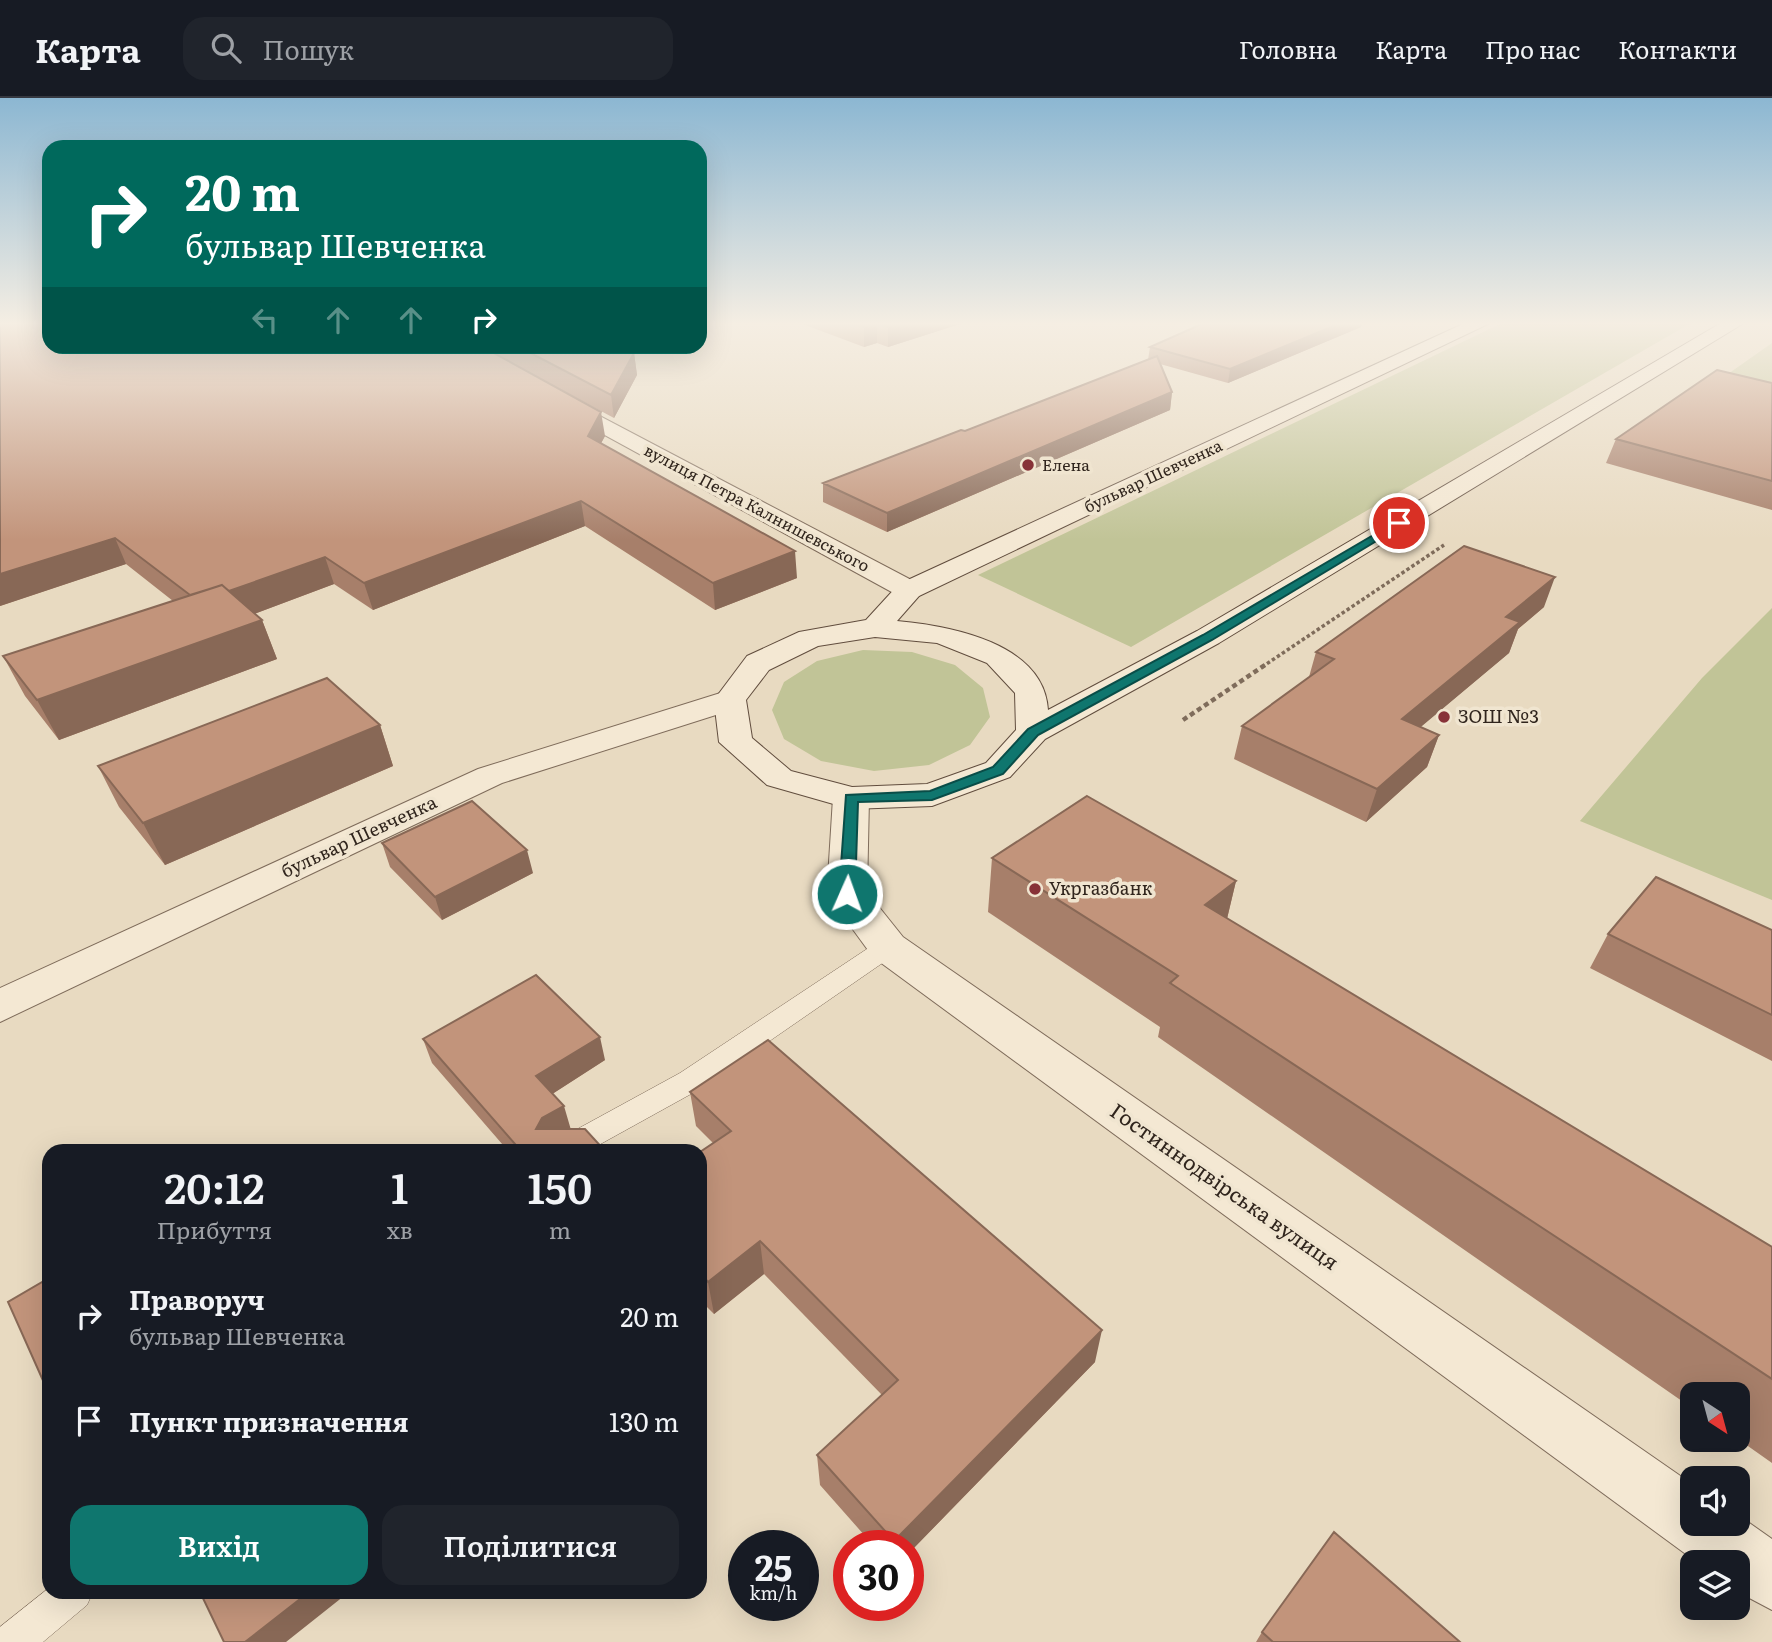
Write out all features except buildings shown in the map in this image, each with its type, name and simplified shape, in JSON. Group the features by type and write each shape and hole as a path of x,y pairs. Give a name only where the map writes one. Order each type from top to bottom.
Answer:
{"main road":[{"name":"вулиця Петра Калнишевського","path":"548,395 909,590"},
{"name":"бульвар Шевченка","path":"875,628 909,590 1327,395"},
{"path":"1033,732 1031,691 998,656 942,634 875,628 810,638 758,663 730,700 736,742 779,778 851,798 932,795 998,771 1033,732 1208,637 1614,395"},
{"name":"бульвар Шевченка","path":"0,1006 490,776 730,700"},
{"name":"Гостиннодвірська вулиця","path":"851,798 847,894 888,947 1680,1512"},
{"path":"1714,1536 1772,1578"}],"lane":[{"path":"575,1144 690,1081 888,947"},
{"path":"13,1642 65,1599"}],"green space":[{"path":"1352,395 1566,395 1131,647 978,575"},
{"path":"1772,608 1772,900 1580,821 1702,678"},
{"path":"863,650 912,652 955,665 983,688 990,717 970,745 929,765 874,771 821,761 784,739 772,710 784,682 817,661"}],"place":[{"name":"Елена","path":"1028,465"},
{"name":"ЗОШ №3","path":"1444,717"},
{"name":"Укргазбанк","path":"1035,889"}],"route":[{"path":"847,894 851,798 932,795 998,771 1033,732 1208,637 1399,523"}]}
